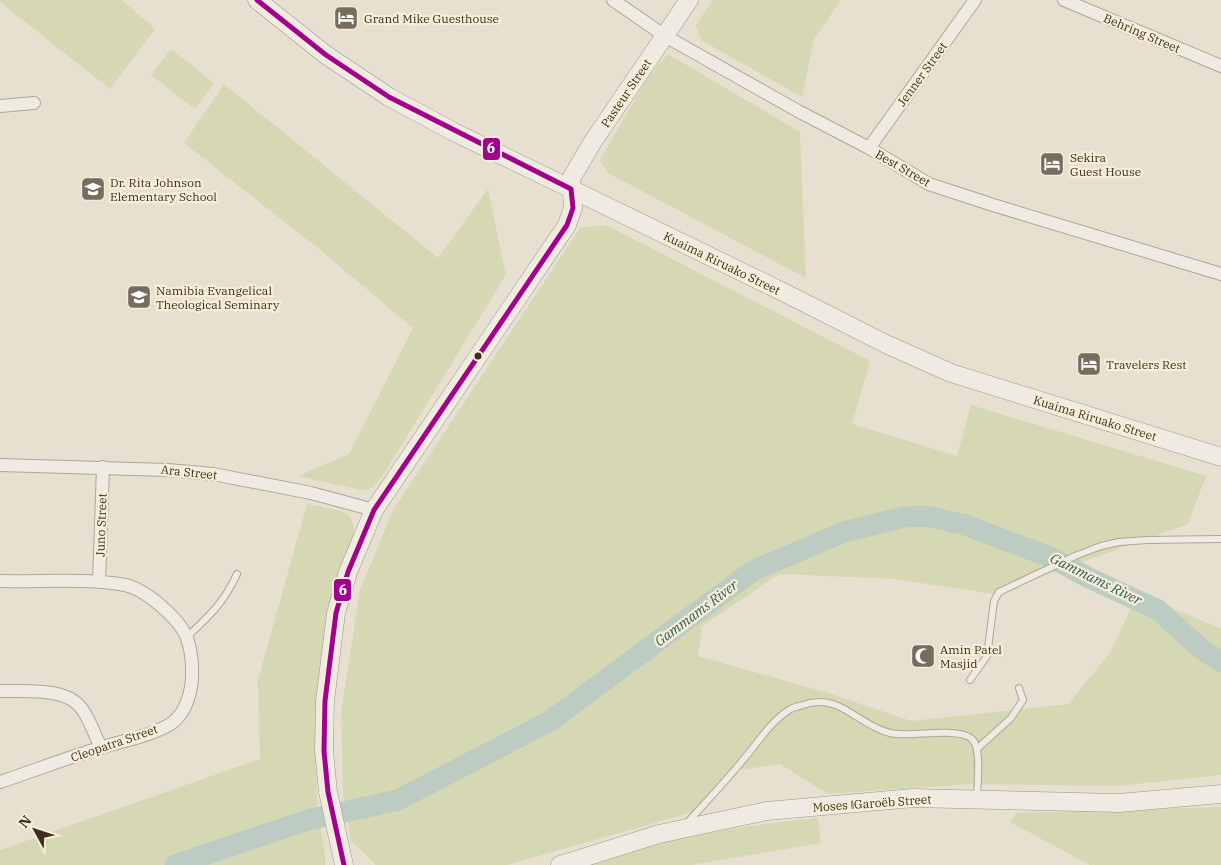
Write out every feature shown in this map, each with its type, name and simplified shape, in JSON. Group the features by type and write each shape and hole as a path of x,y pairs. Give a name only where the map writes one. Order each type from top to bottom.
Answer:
{"street":[{"name":"Kuaima Riruako Street","path":"257,0 326,55 389,97 454,132 888,345 951,373 1221,457"},
{"name":"Best Street","path":"613,0 665,36 869,148 929,184 1221,274"},
{"name":"Pasteur Street","path":"343,861 328,792 324,751 324,701 336,613 348,572 374,510 566,226 572,208 571,179 592,143 688,0"},
{"name":"Jenner Street","path":"869,148 975,0"},
{"name":"Behring Street","path":"1064,0 1221,66"},
{"path":"0,106 34,103"},
{"name":"Ara Street","path":"0,465 103,467 213,474 311,493 374,510"},
{"name":"Juno Street","path":"99,582 103,467"},
{"name":"Cleopatra Street","path":"0,581 99,582 127,586 146,594 174,619 187,637 192,667 192,685 187,704 181,715 171,723 151,732 0,782"},
{"path":"0,691 58,693 71,700 83,710 101,748"},
{"name":"Moses ǁGaroëb Street","path":"560,865 659,834 767,810 913,798 1119,803 1221,794"}],"lane":[{"path":"970,680 987,656 994,602 999,592 1090,549 1119,542 1176,538 1221,538"},
{"path":"187,637 218,607 228,594 237,574"},
{"path":"978,748 1011,718 1022,700 1019,688"},
{"path":"682,829 742,762 775,721 790,709 812,702 832,702 878,729 892,734 931,733 966,735 973,740 978,748 977,800"}],"green space":[{"path":"0,0 122,0 155,29 110,89 0,2"},
{"path":"713,0 841,0 814,39 802,97 701,40 696,25"},
{"path":"171,49 214,83 195,109 151,75"},
{"path":"668,54 800,132 806,278 608,173 600,160 648,77"},
{"path":"224,84 438,258 488,189 506,275 380,480 372,488 362,490 298,476 349,454 413,328 319,249 184,143"},
{"path":"606,225 870,361 852,424 957,456 971,405 1206,476 1188,524 993,594 896,579 779,574 702,626 698,656 825,692 911,721 1068,704 1110,653 1138,593 1221,629 1221,775 1117,786 971,784 828,794 780,764 737,770 700,810 507,865 376,865 351,841 343,794 341,713 360,590 393,510 580,228"},
{"path":"307,504 348,514 353,524 354,535 335,588 316,724 317,810 325,854 325,865 0,865 0,850 260,759 258,680"},
{"path":"1221,807 1221,865 1090,865 1010,822 1016,813"},
{"path":"818,818 821,843 691,865 585,865 643,848 700,835 758,825"}],"waterway":[{"name":"Gammams River","path":"175,865 308,820 398,800 550,721 754,570 844,532 904,517 926,516 965,525 1050,557 1089,578 1158,610 1200,648 1221,662"}],"transit line":[{"name":"6","path":"257,0 326,55 389,97 571,189 573,208 567,225 374,510 348,572 336,613 325,701 324,751 328,792 344,865"}],"place":[{"name":"Grand Mike Guesthouse","path":"346,18"},
{"name":"Sekira Guest House","path":"1052,164"},
{"name":"Dr. Rita Johnson Elementary School","path":"93,189"},
{"name":"Namibia Evangelical Theological Seminary","path":"139,297"},
{"name":"Travelers Rest","path":"1089,364"},
{"name":"Amin Patel Masjid","path":"923,656"}]}
